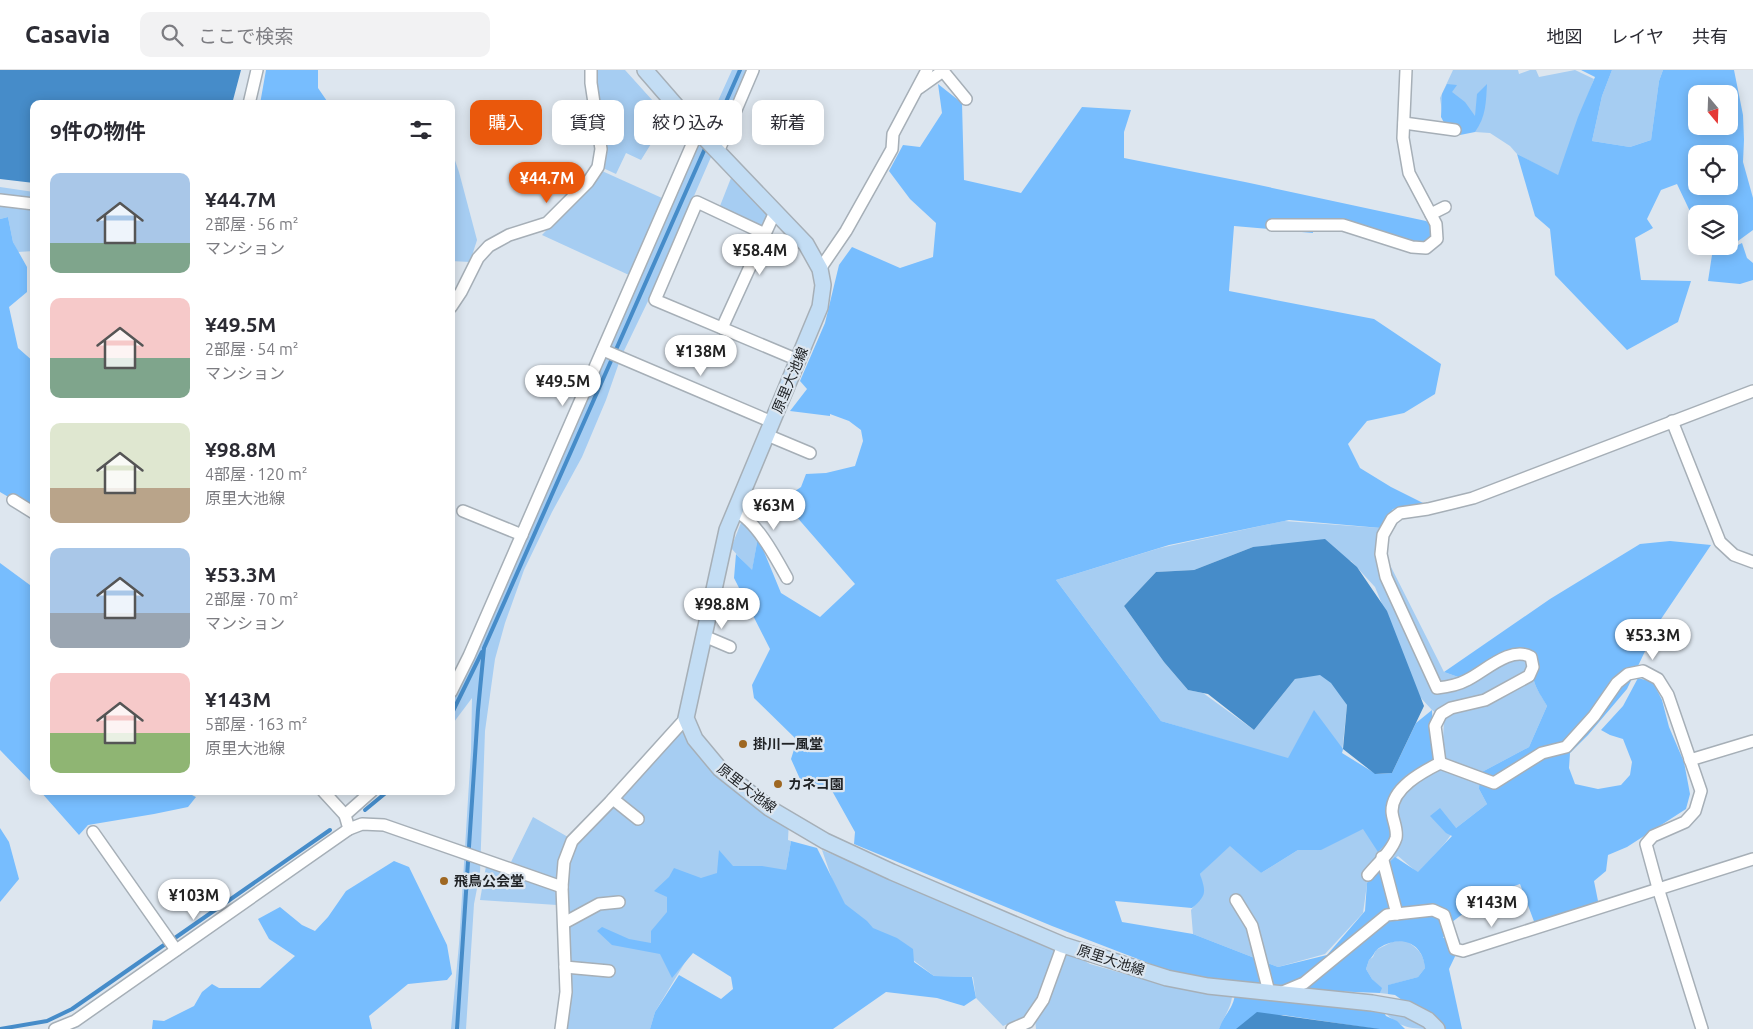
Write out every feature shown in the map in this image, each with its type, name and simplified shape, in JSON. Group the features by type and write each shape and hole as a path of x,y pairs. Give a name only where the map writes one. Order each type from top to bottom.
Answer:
{"main road":[{"name":"原里大池線","path":"645,70 671,100"},
{"name":"原里大池線","path":"711,145 806,244 820,269 823,285 820,307 728,530 686,718 695,739 720,769 769,808 825,841 892,872 1063,945 1167,978 1208,986 1372,1003 1408,1009 1428,1020 1437,1029"}],"street":[{"path":"251,100 257,70"},
{"path":"455,301 478,258 489,246 509,235 547,223 588,182 598,167 601,149 591,83 591,70"},
{"path":"716,150 753,70"},
{"path":"820,269 846,231 892,149 893,134 927,70"},
{"path":"1406,70 1403,138 1409,173 1438,220"},
{"path":"917,90 944,71 966,100"},
{"path":"1404,123 1455,130"},
{"path":"455,684 693,145"},
{"path":"1409,173 1422,169"},
{"path":"0,200 30,204"},
{"path":"765,234 697,202 655,300 798,360"},
{"path":"1272,225 1343,225 1412,247 1426,248 1437,239 1438,220 1446,207"},
{"path":"722,328 776,212"},
{"path":"604,350 770,428 810,453"},
{"path":"1440,763 1435,726 1441,714 1451,708 1485,700 1529,676 1533,667 1531,657 1520,653 1501,659 1467,681 1448,687 1437,688 1386,577 1381,554 1383,535 1392,519 1400,513 1407,511 1428,509 1468,500 1753,391"},
{"path":"1672,421 1720,542 1734,555 1753,562"},
{"path":"13,500 30,511"},
{"path":"463,511 522,535"},
{"path":"735,511 743,515 769,547 787,578"},
{"path":"704,636 730,647"},
{"path":"1368,875 1391,847 1396,836 1392,813 1394,798 1407,784 1440,763 1494,783 1542,753 1566,747 1594,716 1617,683 1628,674 1644,671 1658,678 1668,694 1701,791 1695,811 1685,822 1653,836 1646,844 1702,1029"},
{"path":"561,1029 566,992 562,887 564,862 572,841 613,799 686,718"},
{"path":"1690,760 1753,741"},
{"path":"326,795 347,822 384,825 562,887"},
{"path":"55,1029 76,1025 175,948 347,822 369,795"},
{"path":"613,799 638,819"},
{"path":"92,832 175,948"},
{"path":"1382,857 1397,914"},
{"path":"1236,900 1252,926 1274,992 1304,983 1387,915 1433,910 1444,915 1455,949 1463,951 1753,859"},
{"path":"564,923 599,904 619,902"},
{"path":"1012,1029 1030,1025 1043,1000 1063,945"},
{"path":"565,967 609,971"}],"shaded area":[{"path":"0,70 241,70 233,100 30,100 30,183 0,179"},
{"path":"266,70 318,70 318,88 326,100 261,100"},
{"path":"597,70 625,70 652,100 634,100 634,145 650,145 641,160 626,153 616,174 603,168 602,145 624,145 624,100 599,100"},
{"path":"732,70 749,70 736,100 718,100"},
{"path":"1453,70 1518,70 1519,74 1536,70 1539,77 1575,70 1594,79 1558,176 1517,154 1510,146 1490,133 1475,132 1444,125 1440,98"},
{"path":"1581,70 1612,70 1602,96 1592,141 1630,147 1651,140 1659,81 1663,70 1734,70 1737,85 1688,85 1688,135 1738,135 1738,90 1743,115 1743,162 1753,198 1753,230 1738,241 1738,205 1688,205 1688,207 1677,184 1661,190 1647,219 1653,228 1635,238 1641,280 1691,281 1678,322 1627,350 1555,275 1550,229 1535,216 1517,154 1558,175 1578,117 1595,77"},
{"path":"1612,70 1663,70 1659,81 1651,140 1630,147 1592,141 1602,96"},
{"path":"938,84 962,103 964,180 1021,193 1082,107 1131,110 1124,132 1124,158 1426,221 1436,227 1437,239 1412,247 1312,221 1313,233 1234,226 1229,291 1374,319 1441,364 1435,394 1404,413 1367,421 1348,444 1360,468 1391,487 1427,505 1393,509 1381,528 1289,520 1169,545 1056,580 1161,721 1288,758 1314,710 1343,749 1342,753 1376,774 1392,773 1416,723 1432,710 1434,764 1391,792 1388,799 1395,835 1378,852 1363,829 1321,850 1298,850 1261,873 1230,846 1200,874 1204,893 1192,908 1115,901 1122,922 1193,934 1278,967 1327,955 1365,911 1367,883 1395,857 1418,872 1452,836 1446,833 1430,816 1440,808 1456,828 1487,804 1479,789 1480,773 1529,747 1547,706 1534,681 1536,656 1528,651 1520,649 1464,679 1444,672 1550,599 1640,544 1670,541 1711,545 1659,622 1627,689 1570,753 1569,768 1575,784 1598,789 1621,785 1630,775 1632,762 1623,739 1601,730 1623,706 1638,678 1653,682 1662,700 1669,727 1684,762 1690,794 1686,809 1627,847 1608,855 1606,871 1594,881 1598,901 1571,916 1535,924 1520,884 1474,900 1472,907 1452,922 1443,938 1459,938 1460,946 1449,969 1462,1029 1443,1029 1395,995 1388,994 1388,985 1418,977 1425,968 1420,952 1409,943 1402,941 1387,944 1377,949 1369,960 1366,969 1372,979 1382,988 1380,993 1208,986 1052,926 854,844 855,832 831,789 800,779 791,759 797,740 754,698 752,685 770,649 734,578 736,554 752,570 758,537 781,593 820,617 855,584 782,500 801,487 806,474 826,473 855,466 863,441 861,430 849,421 830,414 830,416 790,411 807,389 800,381 825,323 839,265 852,247 900,268 933,257 936,223 910,199 889,171 903,145 920,147 942,113"},
{"path":"1447,84 1457,85 1452,92 1465,102 1475,116 1477,94 1487,84 1483,115 1475,132 1460,135 1449,132 1441,117 1442,94"},
{"path":"698,145 716,145 649,299 621,357 606,400 582,457 552,512 524,570 505,623 495,659 485,731 480,873 474,904 466,1029 451,1029 459,944 471,751 472,698 455,721 455,691 478,648"},
{"path":"455,160 477,240 470,262 455,261"},
{"path":"602,171 662,198 629,275 542,235"},
{"path":"731,178 772,218 765,234 718,211"},
{"path":"0,187 30,191 30,251 18,252 13,242 8,217 0,219"},
{"path":"8,217 13,242 27,267 27,292 9,307 18,348 30,358 30,510 0,492 0,219"},
{"path":"1742,243 1747,258 1753,263 1753,280 1740,284 1708,281 1712,255 1738,255 1738,245"},
{"path":"742,520 758,537 752,571 731,548"},
{"path":"1284,521 1381,528 1385,555 1444,672 1464,679 1520,649 1533,653 1536,656 1534,681 1547,706 1529,747 1480,773 1442,761 1444,719 1420,697 1375,587 1351,561 1253,547 1194,570 1156,572 1124,606 1164,662 1188,690 1203,693 1254,730 1295,679 1315,675 1329,675 1347,705 1342,753 1314,711 1288,759 1161,721 1056,580 1160,548"},
{"path":"1325,539 1357,567 1387,611 1424,706 1392,773 1375,774 1343,749 1347,705 1331,683 1320,675 1295,679 1254,730 1208,694 1188,690 1164,662 1124,606 1156,572 1194,570 1253,547"},
{"path":"0,563 30,585 30,781 0,750"},
{"path":"687,720 745,797 789,820 788,840 791,841 786,870 717,873 690,954 655,1012 650,1029 558,1029 565,954 562,887 571,843"},
{"path":"1440,765 1480,778 1479,789 1487,804 1456,828 1418,873 1398,856 1367,884 1363,913 1325,954 1278,967 1193,934 1191,910 1203,895 1200,874 1231,844 1261,873 1298,850 1318,850 1364,825 1395,835 1388,799"},
{"path":"44,795 192,795 196,797 188,807 88,825 79,835"},
{"path":"533,817 568,837 561,862 561,883 511,862"},
{"path":"0,828 9,842 19,879 0,902"},
{"path":"791,841 817,848 845,904 873,928 897,938 913,949 914,962 934,976 972,977 976,998 964,1006 937,998 886,992 833,1029 650,1029 655,1012 679,975 721,999 733,989 731,977 693,953 672,978 660,954 612,945 597,931 602,927 629,939 651,943 651,931 667,912 667,897 654,891 669,877 674,868 701,878 717,873 719,850 733,866 762,866 786,870"},
{"path":"822,850 1062,948 1090,964 1217,995 1232,995 1229,1008 1219,1029 1036,1029 1037,1001 1024,1017 1003,1026 976,998 973,977 934,976 841,905"},
{"path":"394,861 409,867 447,945 452,974 447,980 408,984 369,1016 372,1029 152,1029 153,1020 164,1021 194,1006 202,992 212,984 219,988 260,988 295,956 269,939 258,919 280,907 302,925 315,931 328,917 346,891"},
{"path":"486,866 556,890 557,905 480,900"},
{"path":"1405,940 1419,951 1425,968 1418,977 1389,985 1388,994 1380,993 1381,988 1366,969 1369,960 1373,957 1376,950 1392,942"},
{"path":"1235,994 1379,1004 1386,1016 1397,1021 1405,1029 1376,1029 1283,1015 1237,1029 1219,1029"},
{"path":"1381,1007 1407,1009 1437,1029 1412,1028 1399,1024"},
{"path":"1257,1012 1380,1029 1236,1029"}],"waterway":[{"path":"727,100 740,70"},
{"path":"457,1029 478,710 484,648 707,145"},
{"path":"455,707 482,652"},
{"path":"365,810 383,795"},
{"path":"172,940 330,830"},
{"path":"0,1029 47,1021 72,1009 164,945"}],"place":[{"name":"掛川一風堂","path":"743,744"},
{"name":"カネコ園","path":"778,784"},
{"name":"飛鳥公会堂","path":"444,881"}]}
